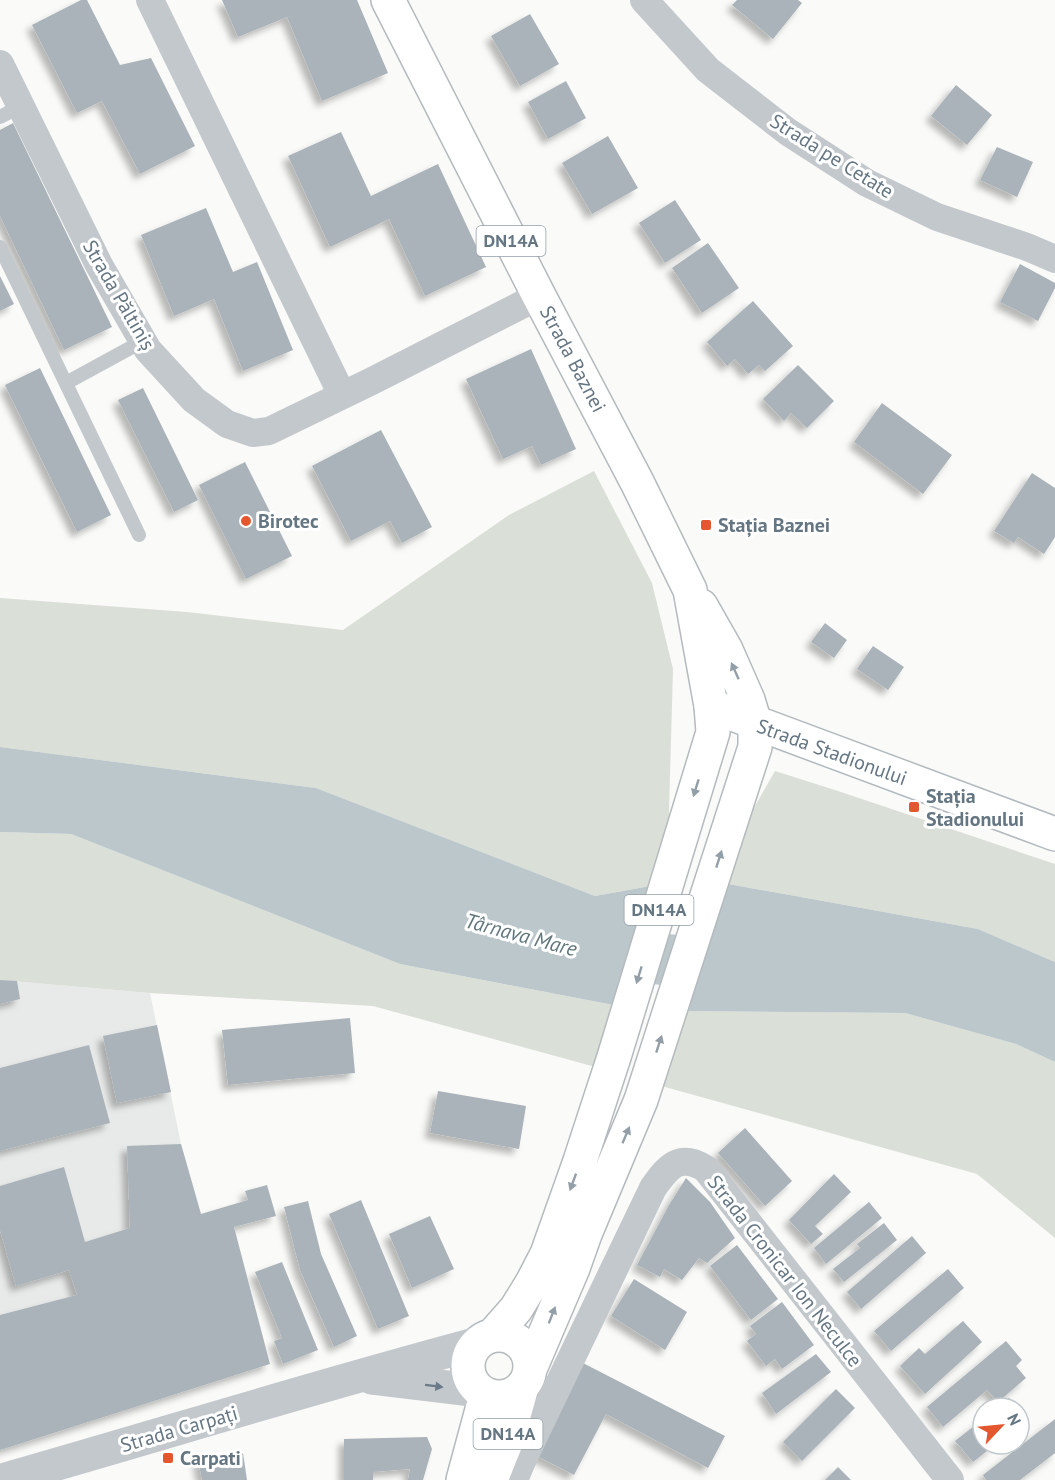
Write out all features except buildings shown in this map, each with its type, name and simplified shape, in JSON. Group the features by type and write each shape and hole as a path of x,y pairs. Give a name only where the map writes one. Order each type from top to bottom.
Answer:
{"main road":[{"name":"Strada Baznei","path":"388,0 637,482 690,590 712,719"},
{"name":"DN14A","path":"491,1480 507,1440 526,1378 641,1100 755,735 748,699 726,650 690,590"},
{"name":"DN14A","path":"485,1339 516,1309 547,1254 604,1087 712,719"},
{"name":"Strada Stadionului","path":"712,719 1055,834"},
{"path":"506,1335 516,1339 525,1347 530,1358 526,1378 518,1391 506,1396 492,1397 483,1393 470,1377 468,1360 485,1339 506,1335"},
{"name":"DN14A","path":"463,1480 483,1393"}],"street":[{"path":"150,0 342,395"},
{"name":"Strada pe Cetate","path":"644,0 708,70 788,132 867,183 937,217 1027,247 1055,259"},
{"name":"Strada Păltiniș","path":"0,64 10,112 148,350 194,400 227,424 253,433 269,431 539,296"},
{"name":"Strada Cronicar Ion Neculce","path":"514,1480 653,1188 668,1168 678,1163 689,1162 697,1163 706,1169 950,1480"},
{"name":"Strada Carpați","path":"2,1480 485,1339"},
{"name":"Strada Carpați","path":"355,1376 483,1393"}],"lane":[{"path":"0,246 139,535"},
{"path":"66,383 143,341"}],"shaded area":[{"path":"594,471 652,583 673,669 667,883 595,896 316,788 0,747 0,598 187,612 343,630 509,515"},
{"path":"775,771 1055,864 1055,962 978,929 712,881"},
{"path":"0,832 71,834 400,964 629,1008 610,1071 373,1006 150,993 0,980"},
{"path":"0,980 150,993 181,1144 245,1372 0,1450"},
{"path":"670,1011 905,1013 1016,1044 1055,1062 1055,1238 977,1174 647,1082"}],"water":[{"path":"0,747 316,788 595,896 667,883 629,1008 400,964 71,834 0,832"},
{"path":"712,881 978,929 1055,962 1055,1062 1016,1044 905,1013 670,1011"}],"waterway":[{"name":"Târnava Mare","path":"591,953 739,966"}],"place":[{"name":"Birotec","path":"246,521"},
{"name":"Stația Baznei","path":"706,525"},
{"name":"Stația Stadionului","path":"914,807"},
{"name":"Carpati","path":"168,1458"}]}
